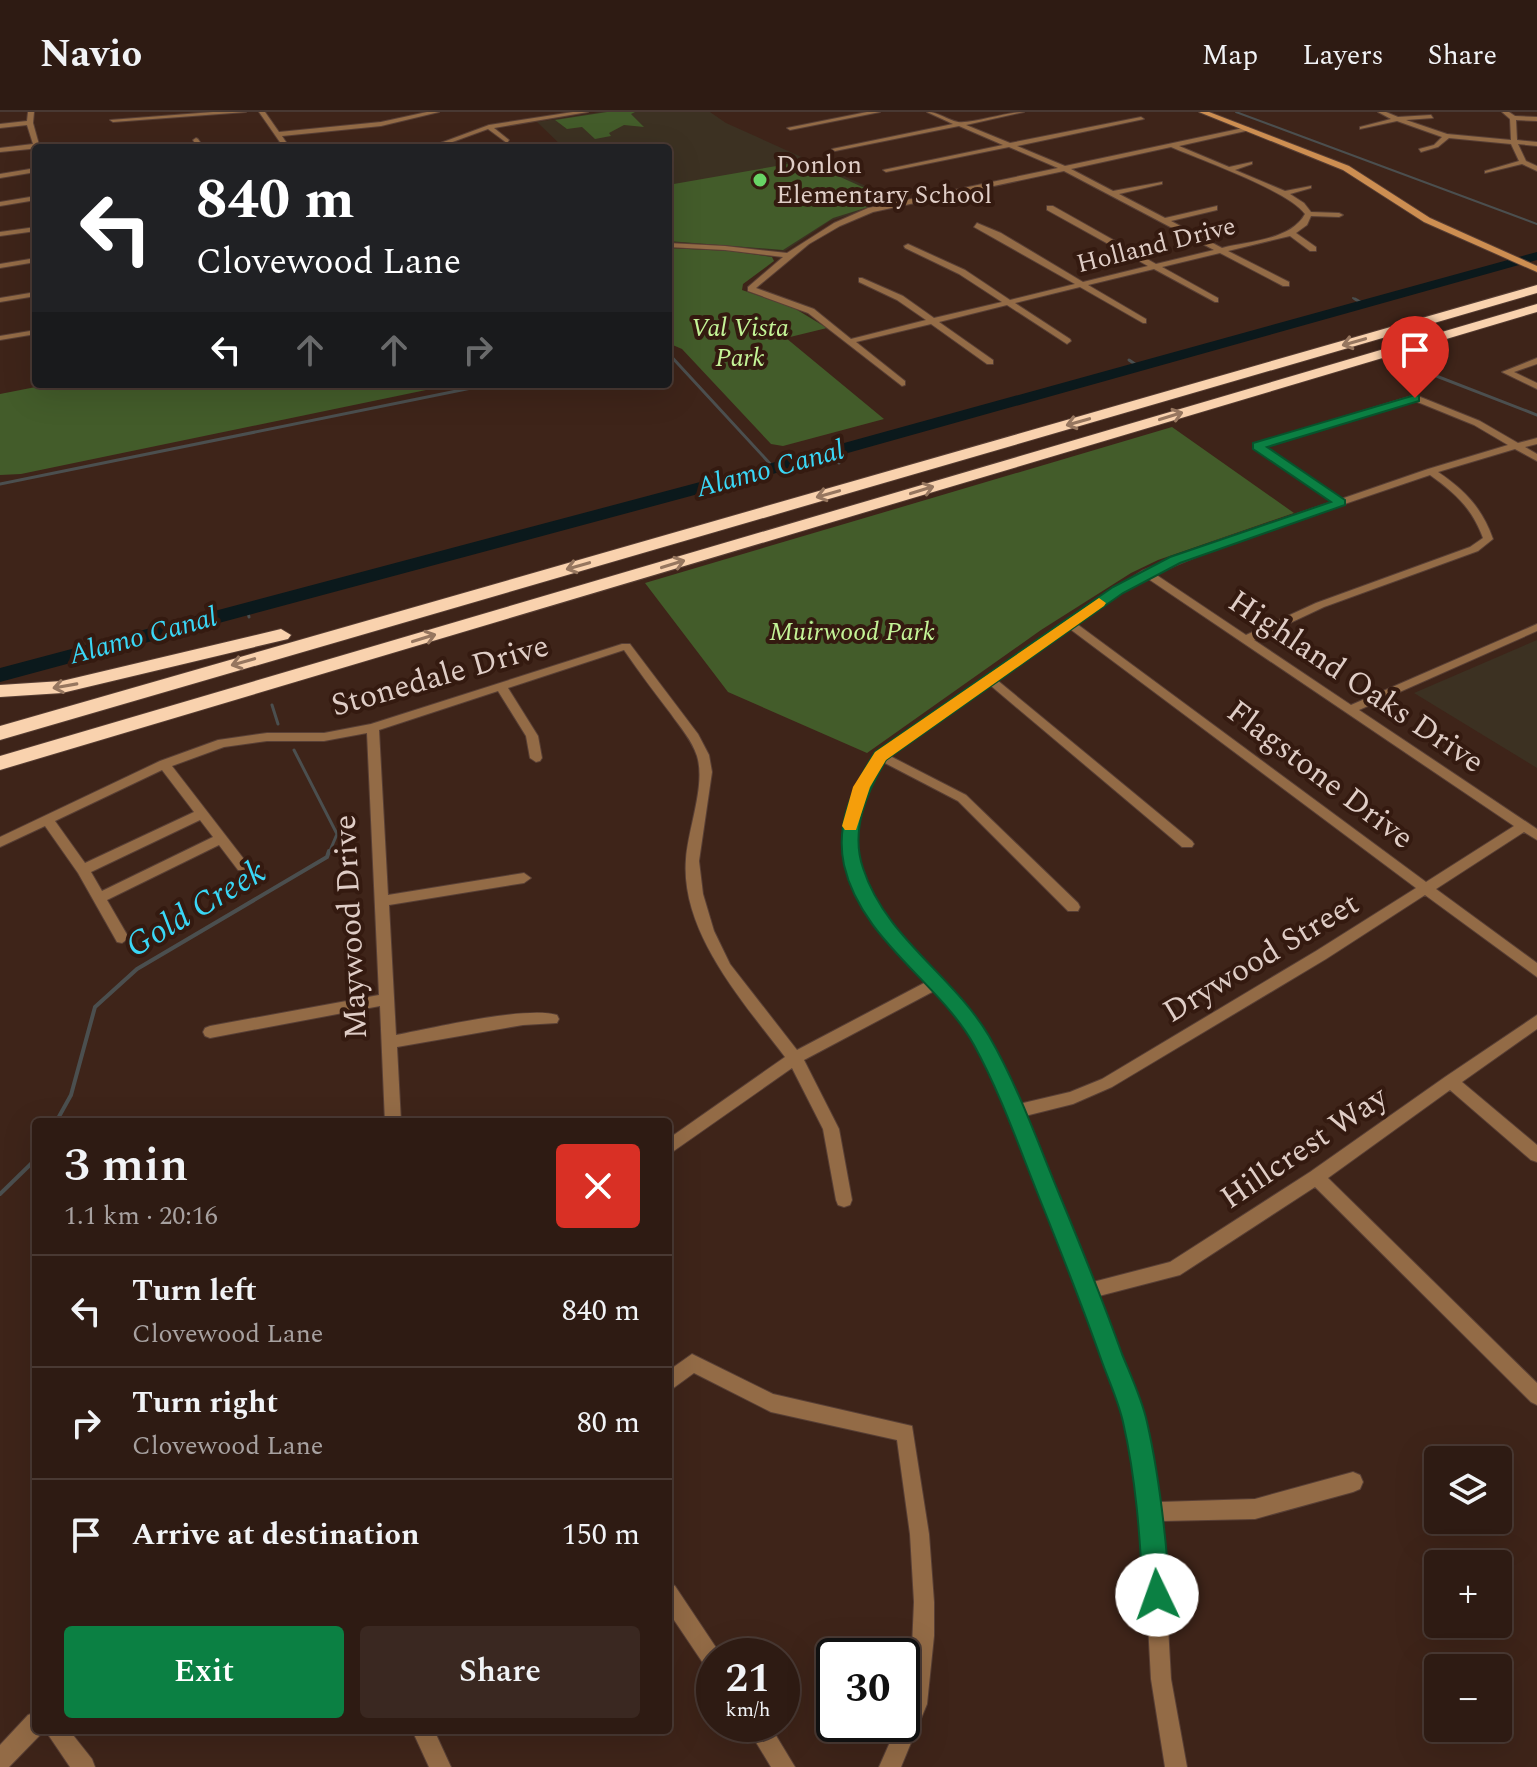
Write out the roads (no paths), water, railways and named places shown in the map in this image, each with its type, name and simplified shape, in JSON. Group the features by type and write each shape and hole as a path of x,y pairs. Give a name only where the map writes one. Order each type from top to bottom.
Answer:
{"highway":[{"path":"0,733 1537,289"},
{"path":"0,763 1537,308"},
{"path":"0,691 62,687 468,592 506,586"},
{"path":"0,779 159,725 187,708"}],"main road":[{"path":"1188,112 1380,190"},
{"path":"1203,112 1346,168 1427,220 1537,269"}],"street":[{"path":"31,112 30,123 35,144"},
{"path":"113,120 243,112"},
{"path":"262,112 284,144"},
{"path":"278,134 392,123 432,112"},
{"path":"441,144 489,127 585,112"},
{"path":"790,128 877,112"},
{"path":"930,112 1064,168 1286,284"},
{"path":"835,149 1021,112"},
{"path":"1381,112 1447,136 1537,144"},
{"path":"1505,112 1513,118 1537,119"},
{"path":"1362,128 1397,119 1431,117"},
{"path":"1513,118 1514,143 1523,162 1537,169"},
{"path":"349,119 355,127"},
{"path":"886,170 1141,119"},
{"path":"0,126 30,123"},
{"path":"489,127 507,141"},
{"path":"902,383 811,311 751,289 786,255 822,231 871,210 1248,129"},
{"path":"1421,150 1436,146 1447,136"},
{"path":"196,140 198,144"},
{"name":"Holland Drive","path":"1170,145 1284,193 1302,204 1309,214"},
{"path":"0,150 32,147"},
{"path":"1487,172 1523,162"},
{"path":"1228,170 1250,163"},
{"path":"0,176 32,171"},
{"path":"1114,193 1160,183"},
{"path":"1284,193 1309,187"},
{"path":"0,204 32,199"},
{"path":"1050,208 1215,300"},
{"path":"1165,220 1214,208"},
{"path":"1313,249 1291,233 1304,223 1309,214 1339,215"},
{"path":"977,225 1143,321"},
{"path":"0,234 32,230"},
{"name":"Holland Drive","path":"851,341 1291,233"},
{"path":"672,245 786,255"},
{"path":"908,246 962,272 1067,341"},
{"path":"0,266 32,261"},
{"path":"862,280 900,298 990,362"},
{"path":"0,300 32,295"},
{"path":"0,338 32,333"},
{"path":"1537,361 1506,372 1537,386"},
{"path":"1340,503 1258,446 1415,398 1477,423 1537,458"},
{"path":"1176,1767 1161,1679 1152,1512 1134,1419 1088,1291 1015,1112 982,1041 962,1012 883,924 866,898 853,865 850,824 861,787 881,756 1069,623 1146,573 1340,503 1537,441"},
{"path":"1247,639 1320,605 1474,549 1488,539 1481,514 1459,491 1432,472"},
{"name":"Highland Oaks Drive","path":"1146,573 1537,835"},
{"name":"Flagstone Drive","path":"1069,623 1537,971"},
{"path":"1351,709 1537,627"},
{"name":"Stonedale Drive","path":"0,842 202,749 244,739 324,737 373,728 626,646 694,737 703,755 706,772 692,861 696,894 707,931 725,967 795,1058"},
{"path":"989,679 1187,844"},
{"path":"501,687 532,736 536,758"},
{"name":"Maywood Drive","path":"373,728 393,1118"},
{"path":"881,756 962,798 1073,907"},
{"path":"164,764 243,867"},
{"path":"83,870 202,814"},
{"path":"47,820 83,870 122,938"},
{"name":"Drywood Street","path":"1015,1112 1073,1098 1107,1083 1524,826"},
{"path":"99,898 221,839"},
{"path":"382,901 524,878"},
{"path":"672,1145 795,1058 937,983"},
{"path":"210,1032 387,999"},
{"path":"389,1042 523,1019 552,1019"},
{"name":"Hillcrest Way","path":"1088,1291 1174,1269 1316,1177 1537,1021"},
{"path":"795,1058 831,1129 844,1200"},
{"path":"1450,1081 1537,1155"},
{"path":"1316,1177 1537,1396"},
{"path":"672,1380 692,1363 771,1403 905,1433 921,1536 924,1632 915,1707 890,1767"},
{"path":"1152,1512 1255,1509 1353,1482"},
{"path":"672,1599 698,1638"},
{"path":"0,1761 32,1727"},
{"path":"59,1734 84,1767"},
{"path":"425,1734 440,1767"},
{"path":"768,1742 784,1767"}],"waterway":[{"path":"1236,112 1537,224"},
{"name":"Alamo Canal","path":"0,675 774,468 1537,256"},
{"path":"1353,298 1358,301"},
{"path":"1355,299 1364,304"},
{"path":"672,357 774,468"},
{"name":"Alamo Canal","path":"1129,360 1141,368"},
{"path":"1413,367 1537,415"},
{"path":"0,484 471,388"},
{"path":"829,453 839,463"},
{"name":"Gold Creek","path":"247,608 249,617"},
{"name":"Gold Creek","path":"272,705 278,724"},
{"name":"Gold Creek","path":"294,750 337,834 329,853"},
{"name":"Gold Creek","path":"58,1118 71,1095 95,1007 137,969 327,857 329,851"},
{"name":"Gold Creek","path":"0,1194 32,1163"}],"place":[{"name":"Donlon Elementary School","path":"760,180"}],"park label":[{"name":"Val Vista Park","path":"740,343"},
{"name":"Muirwood Park","path":"852,632"}]}
